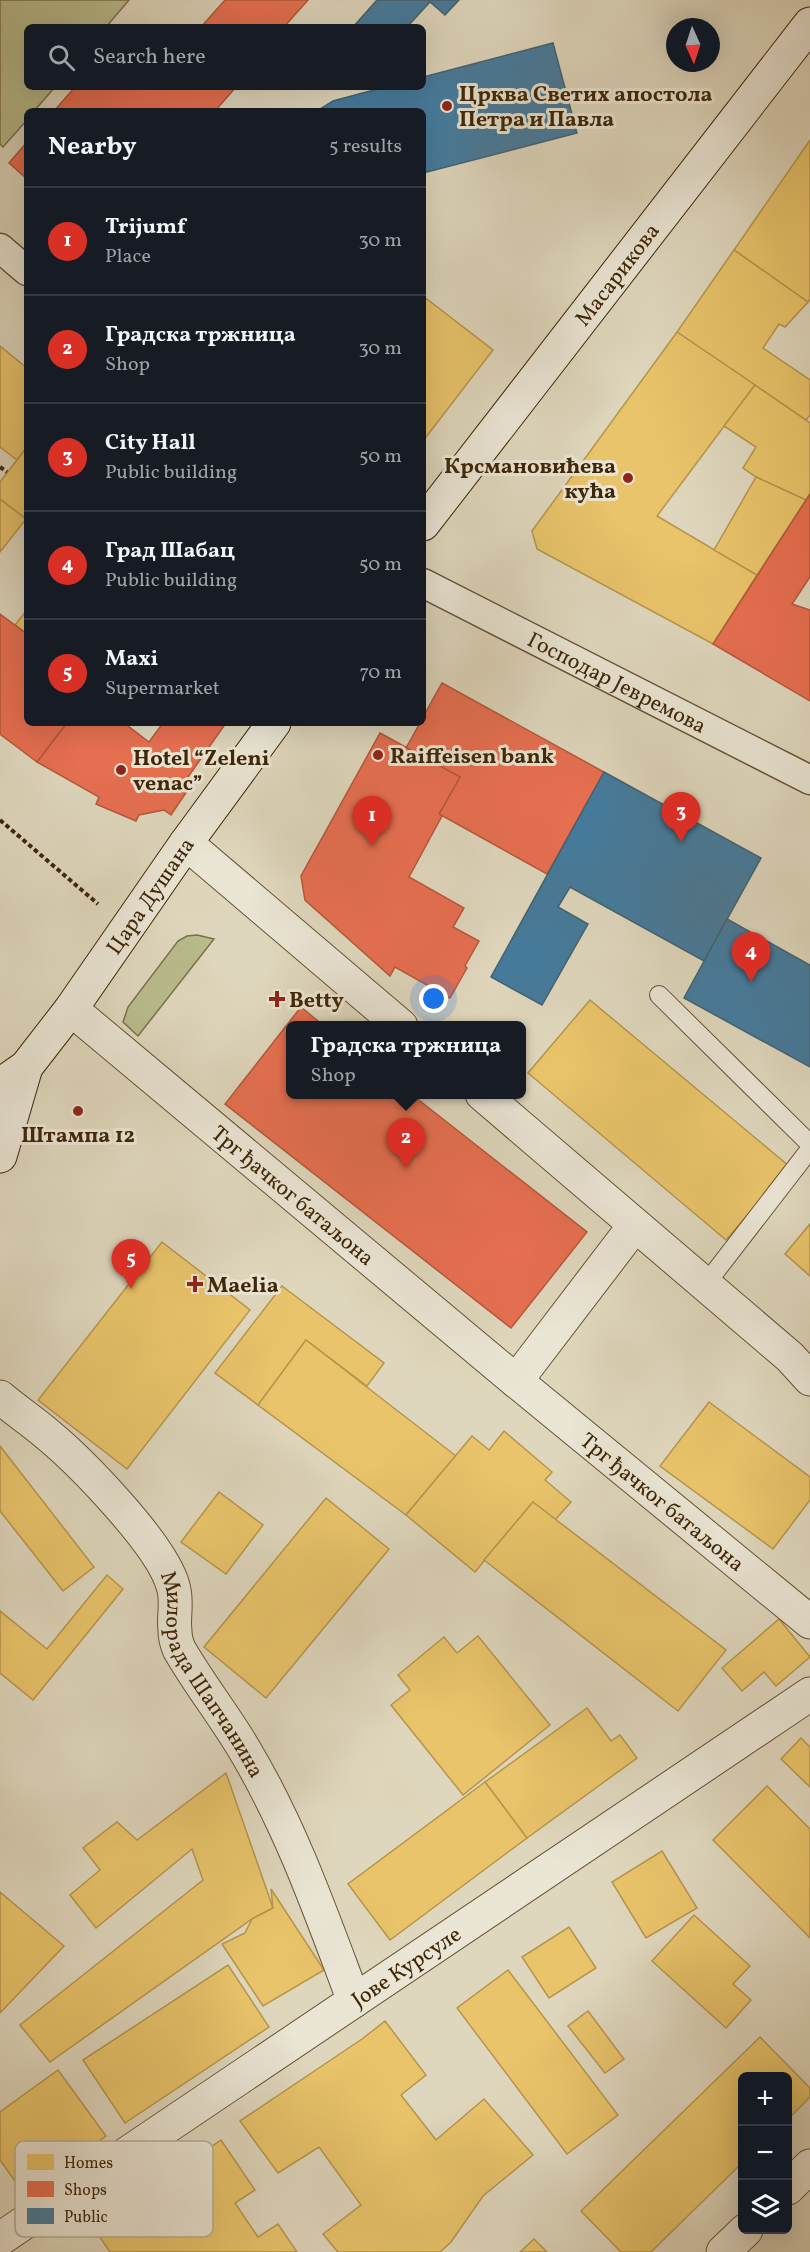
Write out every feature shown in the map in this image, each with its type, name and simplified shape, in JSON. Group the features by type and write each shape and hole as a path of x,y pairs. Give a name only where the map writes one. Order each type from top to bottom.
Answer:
{"street":[{"name":"Масарикова","path":"426,520 810,24"},
{"path":"0,248 24,268"},
{"name":"Господар Јевремова","path":"426,585 810,780"},
{"name":"Цара Душана","path":"0,1156 13,1076 70,1009 186,843 272,726"},
{"path":"186,843 395,1021"},
{"name":"Трг ђачког батаљона","path":"70,1009 516,1381 810,1622"},
{"path":"487,1099 790,1357 810,1379"},
{"path":"516,1381 635,1225"},
{"name":"Милорада Шапчанина","path":"0,1397 48,1435 75,1461 117,1504 166,1566 174,1587 176,1607 174,1630 179,1650 244,1749 265,1787 312,1890 354,2001"},
{"name":"Јове Курсуле","path":"146,2141 810,1694"},
{"path":"792,2184 810,2166"},
{"name":"Јове Курсуле","path":"0,2239 15,2229"},
{"path":"723,2252 741,2234"}],"lane":[{"path":"659,995 810,1144"},
{"path":"705,1285 810,1149"}],"path":[{"path":"0,467 7,472"},
{"path":"0,820 102,908"}],"green space":[{"path":"0,0 129,0 109,24 24,24 24,90 52,90 37,108 24,108 24,123 3,147 0,144"},
{"path":"197,935 214,939 138,1036 123,1022 128,1007 178,941 187,936"}],"building: Homes":[{"path":"810,140 810,299 808,302 734,250"},
{"path":"734,250 808,302 785,327 779,324 763,348 810,380 810,415 806,420 677,332"},
{"path":"426,298 493,350 426,437"},
{"name":"Крсмановићева кућа","path":"677,332 755,385 657,516 757,575 713,644 537,549 532,531"},
{"path":"0,346 24,366 24,451 17,460 0,447"},
{"path":"755,385 810,423 810,494 806,500 756,477 743,468 756,447 724,426"},
{"path":"24,451 24,517 0,499 0,482"},
{"path":"756,477 806,500 757,575 714,550"},
{"path":"0,499 24,517 24,522 0,552"},
{"path":"24,614 24,632 15,625"},
{"path":"590,1000 789,1166 726,1240 528,1073"},
{"path":"810,1224 810,1276 785,1254"},
{"path":"162,1242 250,1310 127,1469 38,1400"},
{"path":"282,1286 384,1363 367,1386 306,1340 258,1405 215,1373"},
{"path":"306,1340 456,1456 406,1515 258,1405"},
{"path":"709,1402 810,1477 810,1500 773,1549 660,1466"},
{"path":"504,1431 552,1472 545,1480 571,1502 555,1520 533,1502 475,1572 406,1515 472,1436 489,1450"},
{"path":"0,1446 94,1567 63,1591 0,1511"},
{"path":"219,1492 263,1525 226,1574 181,1542"},
{"path":"326,1498 389,1549 266,1698 204,1647"},
{"path":"533,1502 726,1650 678,1711 484,1560"},
{"path":"107,1575 123,1589 33,1700 0,1673 0,1611 47,1649"},
{"path":"779,1619 810,1657 776,1686 764,1672 742,1691 722,1668"},
{"path":"478,1636 550,1725 463,1795 391,1705 410,1690 398,1675 444,1637 457,1653"},
{"path":"587,1708 611,1741 620,1735 637,1758 527,1838 485,1782"},
{"path":"801,1738 810,1747 810,1787 781,1759"},
{"path":"226,1773 273,1908 252,1919 50,2062 20,2025 203,1880 192,1849 96,1928 70,1895 100,1870 83,1848 117,1822 137,1840"},
{"path":"485,1782 527,1838 390,1940 348,1884"},
{"path":"767,1786 810,1829 810,1938 713,1840"},
{"path":"662,1851 697,1908 646,1938 612,1882"},
{"path":"271,1889 324,1970 263,2006 222,1944 245,1933 252,1919 273,1908"},
{"path":"0,1892 64,1946 0,2013"},
{"path":"694,1915 750,1966 733,1984 751,2000 726,2028 652,1961"},
{"path":"569,1927 596,1968 549,1998 522,1957"},
{"path":"228,1965 269,2027 125,2123 83,2060"},
{"path":"508,1970 618,2115 567,2154 457,2008"},
{"path":"588,2011 624,2059 605,2073 568,2026"},
{"path":"385,2021 426,2075 401,2095 436,2140 484,2099 533,2155 483,2196 451,2242 440,2252 338,2252 323,2234 361,2205 319,2147 278,2173 240,2121"},
{"path":"760,2037 810,2088 810,2097 792,2115 792,2072 738,2072 738,2167 651,2252 621,2252 581,2211"},
{"path":"58,2070 106,2136 99,2141 15,2141 15,2181 0,2160 0,2112"},
{"path":"221,2140 255,2190 235,2203 258,2237 278,2224 297,2252 110,2252 100,2237 213,2237 213,2145"},
{"path":"534,2239 547,2252 520,2252"}],"building: Shops":[{"path":"225,0 308,0 287,24 204,24"},
{"path":"72,90 233,90 218,108 57,108"},
{"path":"24,146 24,176 9,163"},
{"path":"810,494 810,577 792,604 810,610 810,701 713,644"},
{"path":"0,614 24,632 24,726 65,726 37,762 0,734"},
{"path":"442,683 604,772 547,874 439,814 460,777 406,748 418,726 426,726 426,712"},
{"name":"Hotel “Zeleni venac”","path":"65,726 128,726 149,742 161,726 224,726 188,777 194,781 171,815 164,810 139,815 136,821 96,804 99,797 37,762"},
{"path":"380,733 460,777 439,814 442,816 409,877 464,908 453,927 479,941 450,998 395,967 390,976 305,900 301,876"},
{"path":"301,1007 318,1021 290,1021"},
{"path":"286,1026 286,1099 417,1099 587,1232 511,1328 225,1104"}],"building: Public":[{"path":"377,0 459,0 445,15 430,2 410,24 356,24"},
{"name":"Црква Светих апостола Петра и Павла","path":"553,43 577,133 426,172 426,108 322,108 333,101 374,90 426,90 426,76"},
{"path":"604,772 761,858 704,961 570,887 558,907 588,924 542,1005 491,977"},
{"path":"727,919 810,965 810,1067 684,998"}],"place":[{"name":"Црква Светих апостола Петра и Павла","path":"447,106"},
{"name":"Крсмановићева кућа","path":"628,478"},
{"name":"Raiffeisen bank","path":"378,755"},
{"name":"Hotel “Zeleni venac”","path":"121,770"},
{"name":"City Hall","path":"681,842"},
{"name":"Trijumf","path":"372,846"},
{"name":"Град Шабац","path":"751,982"},
{"name":"Betty","path":"277,999"},
{"name":"Штампа 12","path":"78,1111"},
{"name":"Градска тржница","path":"406,1168"},
{"name":"Maelia","path":"195,1284"},
{"name":"Maxi","path":"131,1289"}]}
